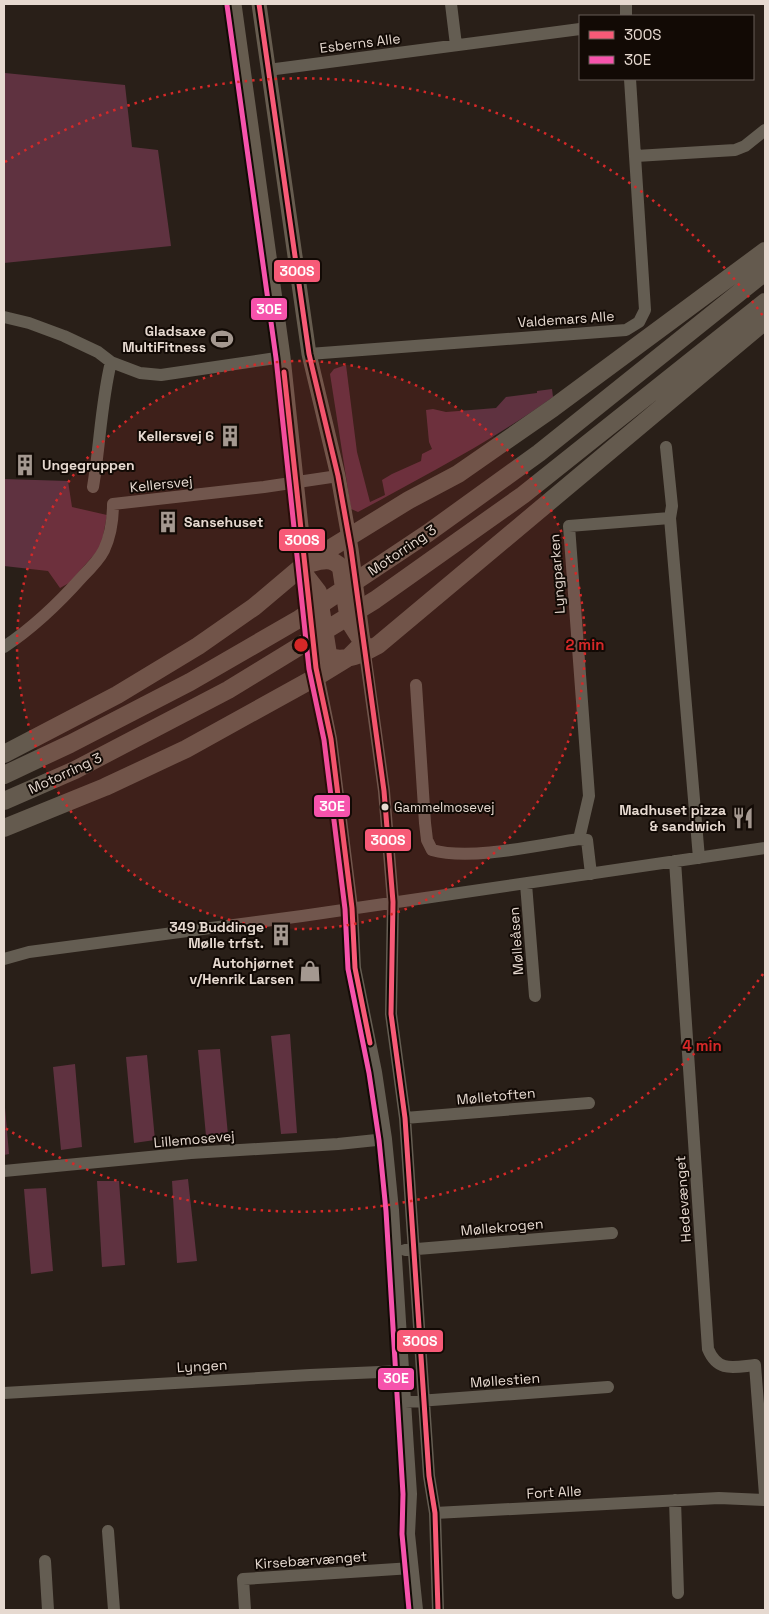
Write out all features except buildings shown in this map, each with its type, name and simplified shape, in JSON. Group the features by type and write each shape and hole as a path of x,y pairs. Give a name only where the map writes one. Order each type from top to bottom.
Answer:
{"highway":[{"path":"4,754 117,695 198,646 305,569 350,543 408,500 458,474 553,408 765,252"},
{"name":"Motorring 3","path":"4,775 70,744 190,682 315,608 428,533 539,453 765,272"},
{"name":"Motorring 3","path":"4,801 75,770 228,690 376,600 523,495 765,302"},
{"path":"305,569 318,592 330,657 353,653 378,645 765,321"},
{"path":"305,569 323,560 330,560 341,568 353,653"},
{"path":"4,828 105,787 186,749 353,653"}],"main road":[{"path":"234,4 283,358 317,672"},
{"path":"259,4 309,354 338,476 350,543 353,653"}],"street":[{"path":"451,4 456,45"},
{"name":"Esberns Alle","path":"268,70 579,29"},
{"name":"Valdemars Alle","path":"309,354 626,330 639,322 645,310 630,80"},
{"path":"636,156 726,152 744,146 765,130"},
{"path":"4,318 29,323 64,336 98,352 112,362 140,373 161,375 283,358"},
{"path":"92,487 99,454 106,385 112,362"},
{"path":"666,447 672,506 670,518 699,858"},
{"name":"Kellersvej","path":"4,647 49,613 104,552 108,538 112,504 338,476"},
{"name":"Lyngparken","path":"579,839 589,796 569,526 670,518"},
{"path":"353,653 384,791 393,902 391,1014 405,1118 429,1476 435,1513 438,1610"},
{"path":"317,672 331,739 352,908 356,968 376,1072 386,1139 411,1494 410,1534 412,1568 417,1610"},
{"path":"416,685 425,823 427,840 432,850 444,854 491,852 579,839 587,840 591,874"},
{"path":"4,959 29,952 285,919 765,848"},
{"name":"Hedevænget","path":"675,861 708,1349 712,1358 719,1365 728,1367 760,1365 765,1495"},
{"name":"Mølleåsen","path":"526,884 535,996"},
{"name":"Mølletoften","path":"405,1118 589,1103"},
{"name":"Lillemosevej","path":"4,1172 191,1153 338,1144 386,1139"},
{"name":"Møllekrogen","path":"395,1251 612,1233"},
{"name":"Lyngen","path":"4,1393 403,1371"},
{"name":"Møllestien","path":"405,1402 608,1387"},
{"name":"Fort Alle","path":"435,1513 719,1498 765,1500"},
{"path":"675,1500 678,1593"},
{"path":"108,1531 114,1610"},
{"path":"45,1561 48,1610"},
{"name":"Kirsebærvænget","path":"245,1610 243,1579 412,1568"}],"shaded area":[{"path":"5,73 125,85 132,147 158,150 171,246 4,263"},
{"path":"346,365 357,452 370,502 385,495 382,480 421,461 422,454 432,449 429,442 426,410 433,409 446,412 496,408 506,397 552,389 553,397 482,443 358,512 351,509 330,374 334,369"},
{"path":"4,479 68,481 72,507 107,515 101,547 69,583 60,588 48,571 4,566"},
{"path":"290,1034 297,1133 281,1134 271,1036"},
{"path":"220,1049 228,1135 206,1136 198,1050"},
{"path":"147,1055 155,1140 134,1143 126,1057"},
{"path":"75,1064 82,1147 61,1150 53,1067"},
{"path":"4,1096 9,1154 4,1155"},
{"path":"188,1179 197,1261 177,1263 172,1181"},
{"path":"97,1181 119,1181 125,1265 102,1267"},
{"path":"46,1188 53,1271 31,1274 24,1189"}],"transit line":[{"name":"300S","path":"259,4 309,354 338,476 351,549 384,791 393,902 391,1014 405,1118 429,1476 435,1513 438,1610"},
{"name":"30E","path":"227,5 276,358 309,669 324,740 345,909 348,969 369,1073 379,1140 386,1211 403,1494 402,1534 409,1610"},
{"name":"300S","path":"284,372 316,668 331,739 352,908 355,968 370,1043"}],"place":[{"name":"Gladsaxe MultiFitness","path":"222,339"},
{"name":"Kellersvej 6","path":"230,436"},
{"name":"Ungegruppen","path":"25,465"},
{"name":"Sansehuset","path":"168,522"},
{"name":"Gammelmosevej","path":"385,807"},
{"name":"Madhuset pizza & sandwich","path":"743,818"},
{"name":"349 Buddinge Mølle trfst.","path":"281,935"},
{"name":"Autohjørnet v/Henrik Larsen","path":"310,971"}]}
